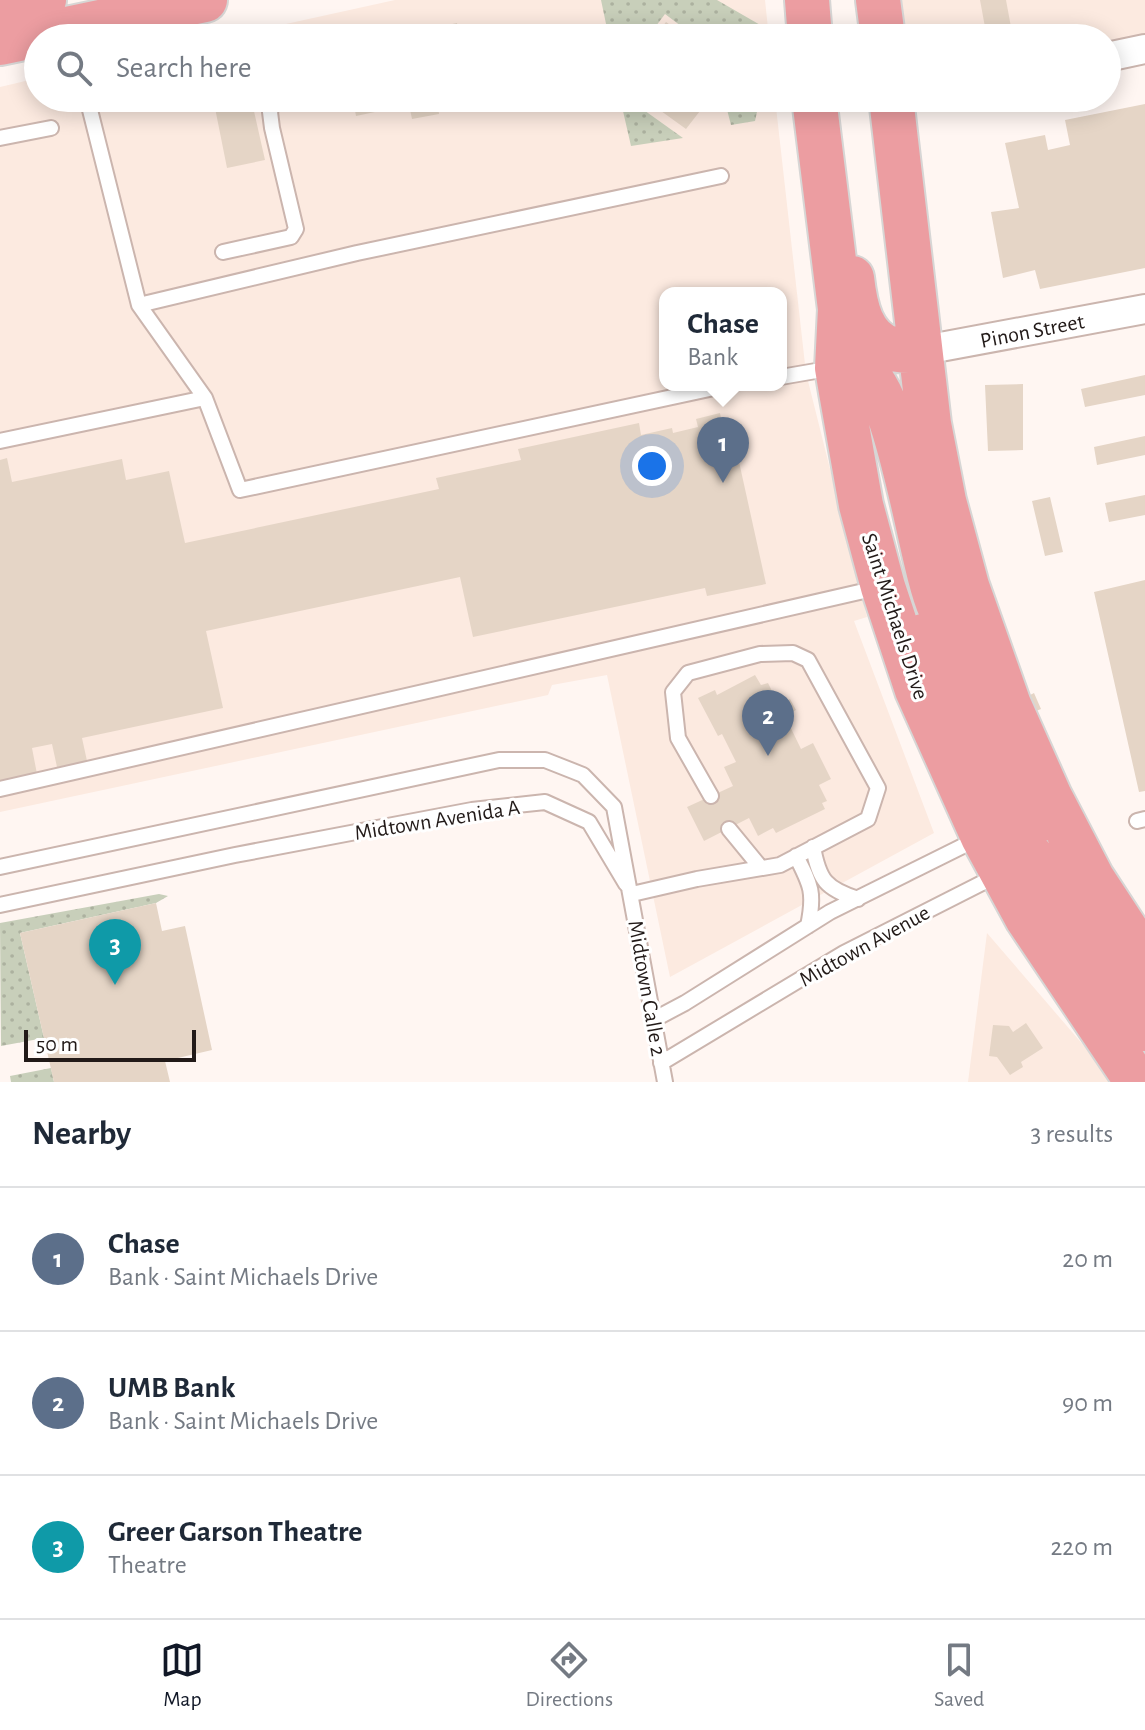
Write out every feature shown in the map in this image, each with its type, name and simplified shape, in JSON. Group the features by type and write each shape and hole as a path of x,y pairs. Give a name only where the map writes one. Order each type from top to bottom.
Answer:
{"main road":[{"path":"0,11 67,17 205,0"},
{"path":"790,0 792,24"},
{"path":"807,0 809,24"},
{"path":"878,0 881,24"},
{"path":"0,43 24,34"},
{"path":"799,112 806,187 825,318 837,368 856,368 867,375 878,390 894,425 940,608 1009,705"},
{"name":"Saint Michaels Drive","path":"900,112 919,351 929,424 944,501 967,586 1009,705 1029,832 1027,918 1135,1078"},
{"path":"816,119 840,193 856,311 879,342 891,349 919,351"},
{"name":"Saint Michaels Drive","path":"816,119 840,309 837,368 861,505 883,587 917,690 1029,832 1092,878 1145,959"},
{"path":"1029,832 1050,881 1082,938 1145,988"},
{"path":"1027,918 1091,975 1122,997 1145,1029"}],"street":[{"path":"1121,54 1145,49"},
{"name":"Pinon Street","path":"919,351 1145,309"}],"lane":[{"path":"91,112 139,305 205,398 240,490 700,391"},
{"path":"223,252 291,237 296,229 270,112"},
{"path":"0,138 51,128"},
{"path":"139,305 371,250 721,176"},
{"path":"787,376 837,368"},
{"path":"0,441 205,398"},
{"path":"0,789 883,587"},
{"path":"632,894 780,865 868,819 878,788 808,660 793,653 760,654 688,673 673,692 678,738 711,796"},
{"name":"Midtown Avenida A","path":"0,867 499,760 545,760 583,775 614,807 632,894"},
{"name":"Midtown Avenida A","path":"0,905 472,810 545,802 589,822 632,894"},
{"path":"729,829 761,868"},
{"name":"Midtown Avenue","path":"653,1020 858,899 1029,832"},
{"name":"Midtown Avenue","path":"661,1063 844,953 982,883 1029,832"},
{"path":"813,847 817,872 834,891 858,899"},
{"path":"796,856 812,887 813,902 808,926"},
{"name":"Midtown Calle 2","path":"632,894 665,1082"}],"shaded area":[{"path":"395,0 765,0 768,24 286,24"},
{"path":"895,0 1145,0 1145,39 1121,44 1121,24 897,24"},
{"path":"24,81 24,112 777,112 806,373 867,617 854,621 934,833 670,977 607,675 552,685 548,695 0,812 0,87"},
{"path":"987,933 1115,1082 968,1082"}],"green space":[{"path":"601,0 717,0 759,24 678,24 665,14 658,24 606,24"},
{"path":"623,112 647,112 683,138 631,146"},
{"path":"728,112 757,112 755,121 731,125"},
{"path":"159,894 168,896 156,903 20,933 44,1038 1,1046 0,923"},
{"path":"51,1068 54,1082 11,1082 10,1076"}],"building":[{"path":"980,0 1006,0 1010,24 984,24"},
{"path":"1145,104 1145,268 1040,289 1035,270 1003,278 991,212 1019,208 1005,143 1045,135 1048,150 1070,145 1065,120 1121,112 1121,109"},
{"path":"216,112 254,112 265,160 227,168"},
{"path":"411,112 439,112 439,114 412,119"},
{"path":"662,112 699,112 686,129"},
{"path":"1145,375 1145,395 1085,407 1081,389"},
{"path":"1023,384 1023,450 988,451 985,385"},
{"path":"720,413 722,423 730,421 766,584 707,596 705,588 473,637 460,577 206,631 223,708 82,738 87,761 57,767 52,744 32,748 37,774 0,782 0,460 7,458 12,482 122,459 126,480 169,471 185,543 439,489 436,478 521,460 518,449 639,423 641,435 672,428 673,433 698,427 696,419"},
{"path":"1145,436 1145,455 1097,465 1094,447"},
{"path":"1145,495 1145,515 1109,522 1105,503"},
{"path":"1050,497 1063,552 1045,556 1032,501"},
{"path":"1145,580 1145,791 1139,792 1094,592"},
{"path":"755,675 761,685 768,683 779,705 790,699 796,710 785,716 801,749 813,743 831,779 819,785 827,801 822,803 825,809 776,833 773,828 758,836 749,818 704,841 687,807 733,786 724,767 736,762 698,698 715,690 717,695"},
{"path":"1034,693 1041,709 1031,713 1028,696"},
{"path":"156,903 162,931 185,926 212,1050 165,1061 170,1082 54,1082 20,933"},
{"path":"1026,1023 1043,1048 1021,1062 1023,1067 1010,1075 997,1057 989,1056 993,1025 1009,1026 1013,1032"}],"place":[{"name":"Chase","path":"723,483"},
{"name":"UMB Bank","path":"768,756"},
{"name":"Greer Garson Theatre","path":"115,985"}]}
